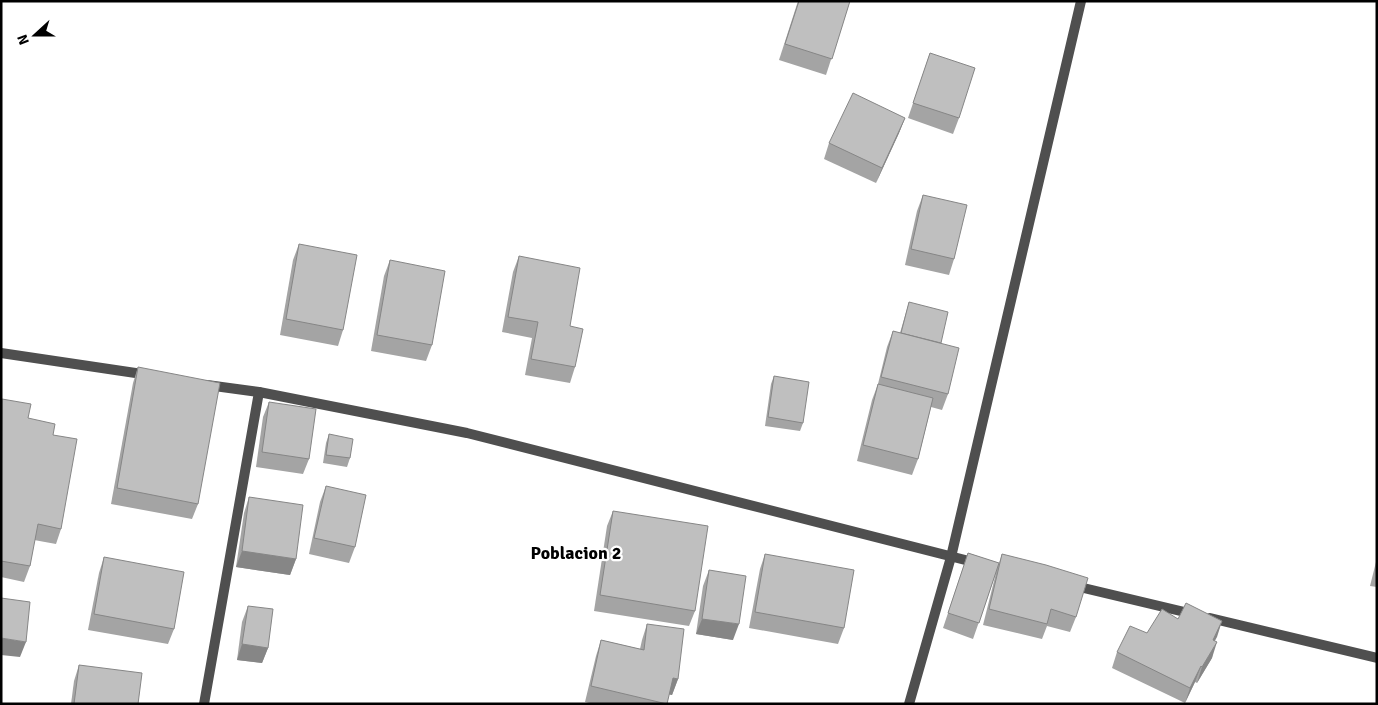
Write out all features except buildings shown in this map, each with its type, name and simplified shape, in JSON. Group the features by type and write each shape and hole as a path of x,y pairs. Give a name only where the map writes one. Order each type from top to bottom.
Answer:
{"street":[{"path":"909,704 951,557 1081,1"},
{"path":"1,353 163,378"},
{"path":"201,384 259,392 466,433 990,566"},
{"path":"204,704 259,392"},
{"path":"1057,582 1377,658"}],"district":[{"name":"Poblacion 2","path":"576,553"}]}
